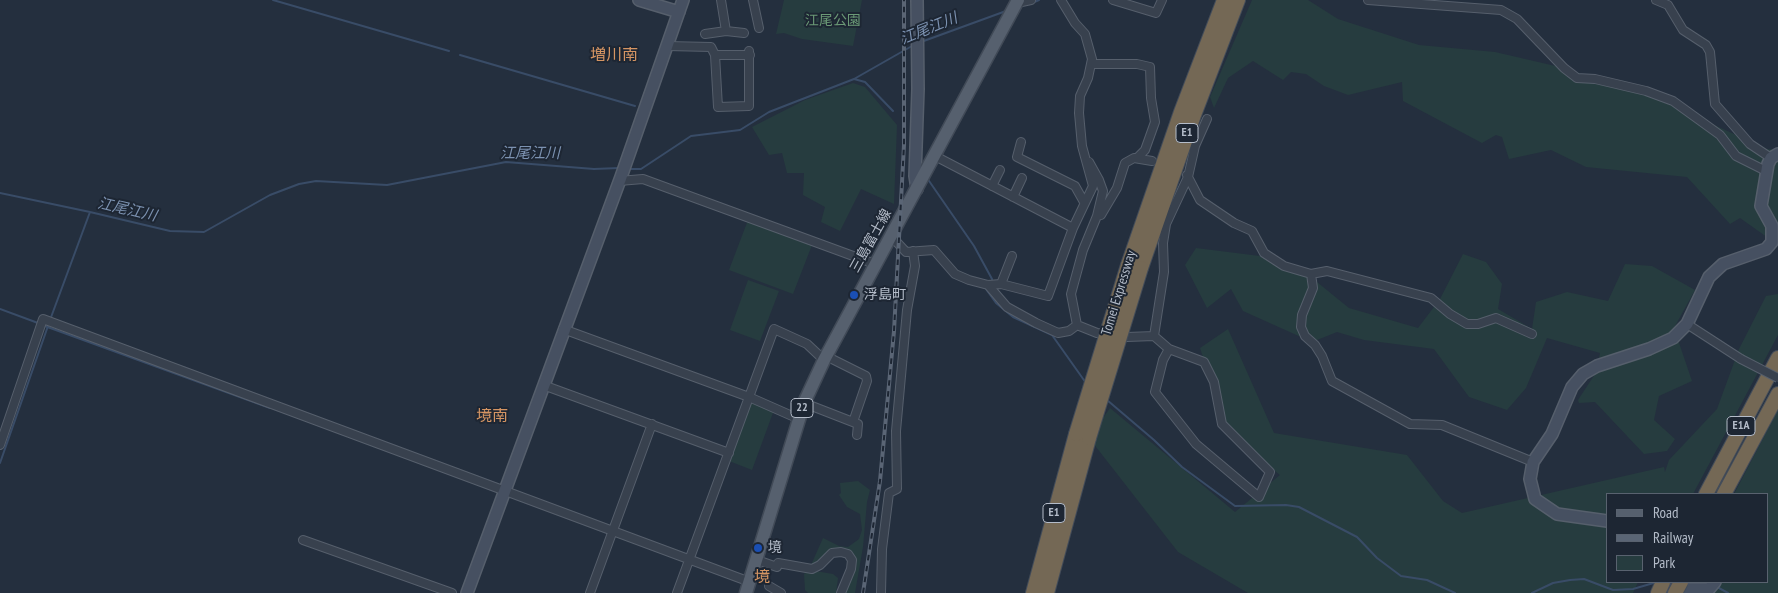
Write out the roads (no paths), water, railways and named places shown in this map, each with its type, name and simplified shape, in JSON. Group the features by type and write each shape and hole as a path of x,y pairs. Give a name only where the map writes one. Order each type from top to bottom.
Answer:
{"highway":[{"name":"Tomei Expressway","path":"1033,593 1083,436 1181,112 1224,0"},
{"name":"Tomei Expressway","path":"1134,266 1238,0"},
{"name":"E1A","path":"1707,493 1778,358"},
{"name":"E1A","path":"1725,493 1778,394"},
{"name":"Tomei Expressway","path":"1046,593 1083,436"}],"main road":[{"name":"三島富士線","path":"748,587 804,403 825,358 875,264 892,237 1018,2"}],"street":[{"path":"640,0 679,12"},
{"path":"467,593 563,329 622,174 683,0"},
{"path":"721,0 726,31"},
{"path":"753,0 759,28"},
{"path":"917,0 916,164 922,180"},
{"path":"1018,2 1031,0"},
{"path":"892,237 906,252 934,250 955,274 988,285 1001,284 1048,296 1073,228 1093,186 1082,146 1079,113 1080,96 1092,59 1085,34 1075,23 1062,0 1067,0"},
{"path":"1113,0 1156,12 1162,0"},
{"path":"1368,0 1501,10 1516,19 1576,78 1595,79 1673,101 1720,135 1736,156 1766,171"},
{"path":"1606,521 1557,514 1535,500 1530,479 1533,462 1552,434 1572,387 1583,374 1597,366 1649,349 1674,338 1687,324 1709,277 1723,264 1766,249 1775,243 1772,226 1761,206 1766,171 1775,156 1750,144 1715,104 1710,52 1706,45 1683,30 1668,6 1656,0"},
{"path":"705,34 726,31 744,33"},
{"path":"667,46 711,47 715,55 718,107 749,106 749,53 715,55"},
{"path":"1091,64 1137,64 1150,67 1151,98 1156,122 1145,150 1137,158 1125,163 1118,188 1101,215 1097,216"},
{"path":"1154,336 1164,272 1163,243 1166,224 1188,177 1195,146 1207,119"},
{"path":"1021,142 1017,157 1075,186 1084,202"},
{"path":"935,156 1073,228"},
{"path":"1137,158 1152,161"},
{"path":"1077,325 1071,286 1097,216 1102,191 1100,180 1090,163 1087,162"},
{"path":"992,186 1000,170"},
{"path":"1180,171 1188,177 1200,200 1234,223 1252,231 1264,253 1284,266 1311,274 1327,271 1431,298 1467,324 1478,324 1496,318 1532,334"},
{"path":"622,174 644,179 875,264"},
{"path":"1013,197 1022,178"},
{"path":"881,593 882,548 889,493 897,489 896,431 907,310 915,266 913,251"},
{"path":"1001,284 1012,256"},
{"path":"1311,274 1313,288 1302,315 1301,327 1305,336 1322,356 1332,381 1410,424 1442,425 1533,462"},
{"path":"988,285 1007,307 1058,333 1069,331 1077,325"},
{"path":"0,445 44,319 504,492 690,559 748,587"},
{"path":"1687,324 1741,360 1778,378"},
{"path":"1077,325 1105,334 1128,337 1154,336 1169,348 1204,362 1214,382 1222,424 1270,472 1259,497 1196,444 1155,392 1163,360 1169,348"},
{"path":"563,329 749,397 799,419"},
{"path":"677,593 774,329 807,344 825,358 866,376 867,381 853,422"},
{"path":"543,385 729,453"},
{"path":"804,403 858,424 857,435"},
{"path":"590,593 652,424"},
{"path":"303,540 452,593"},
{"path":"757,560 777,565 812,569 820,565 832,553 841,552 848,554 852,560 851,569 841,593"},
{"path":"1664,593 1672,589 1709,589 1714,583"},
{"path":"769,586 781,593"}],"waterway":[{"path":"273,0 449,51"},
{"name":"江尾江川","path":"1032,3 1039,0"},
{"name":"江尾江川","path":"921,42 1006,11"},
{"name":"江尾江川","path":"628,169 641,169 691,136 740,130 769,112 854,79 912,46"},
{"path":"460,55 635,106"},
{"path":"854,79 865,82 893,111"},
{"name":"江尾江川","path":"0,193 170,231 204,232 270,195 299,184 316,181 387,185 506,162 594,169 619,168"},
{"path":"927,178 974,246 992,279"},
{"path":"50,320 90,212"},
{"path":"986,289 996,303 1013,317 1052,335 1086,383"},
{"path":"0,309 38,323"},
{"path":"42,325 270,408"},
{"path":"0,463 48,326"},
{"path":"1107,400 1182,467 1235,506 1286,505 1299,507 1357,537 1377,558 1401,576 1427,580 1455,593"},
{"path":"1532,593 1553,583 1570,580 1584,579 1613,590 1633,589 1654,583"},
{"path":"1717,587 1728,593"}],"railway":[{"path":"863,593 880,481 894,331 904,145 904,0"}],"place":[{"name":"浮島町","path":"854,295"},
{"name":"境","path":"758,548"}],"district":[{"name":"増川南","path":"614,55"},
{"name":"境南","path":"492,416"},
{"name":"境","path":"762,577"}],"park label":[{"name":"江尾公園","path":"833,21"}]}
